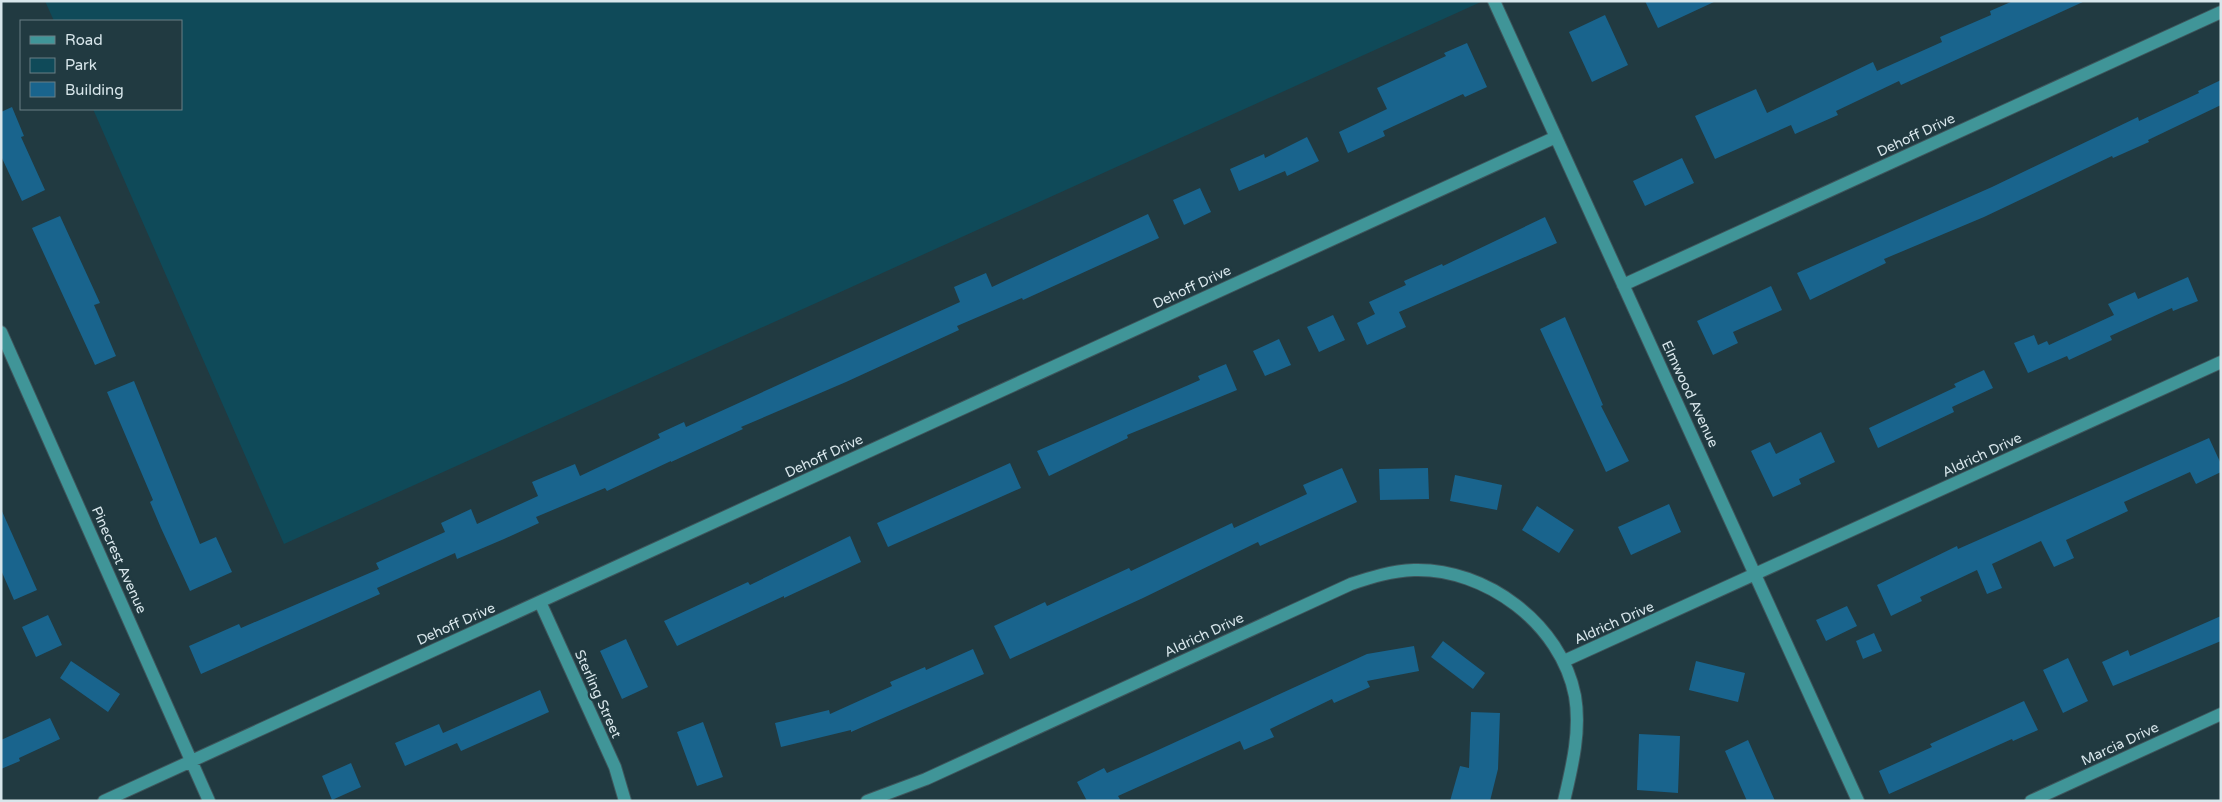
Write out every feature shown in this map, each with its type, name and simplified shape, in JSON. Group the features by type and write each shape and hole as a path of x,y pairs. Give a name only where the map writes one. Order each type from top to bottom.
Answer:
{"street":[{"name":"Elmwood Avenue","path":"1494,1 1858,801"},
{"name":"Dehoff Drive","path":"1623,285 2221,12"},
{"name":"Dehoff Drive","path":"104,801 1556,137"},
{"name":"Pinecrest Avenue","path":"1,332 209,801"},
{"name":"Aldrich Drive","path":"867,801 926,780 1351,584 1387,573 1431,571 1477,582 1510,600 1532,619 1564,661 2221,362"},
{"name":"Sterling Street","path":"540,602 615,767 624,801"},
{"path":"1564,661 1575,696 1577,731 1564,801"},
{"name":"Marcia Drive","path":"2031,801 2221,714"}],"green space":[{"path":"45,1 1483,1 284,544 93,110 182,110 182,20 54,20"}],"building":[{"path":"1645,1 1716,1 1658,28"},
{"path":"2013,1 2085,1 1901,85 1899,81 1836,111 1838,115 1795,134 1791,125 1715,159 1695,116 1756,89 1767,113 1873,62 1877,71 1942,42 1940,37 1991,15 1990,11"},
{"path":"1605,15 1628,65 1592,82 1569,32"},
{"path":"1467,43 1487,87 1465,97 1463,94 1383,131 1385,136 1348,153 1339,132 1387,109 1377,88 1446,56 1444,53"},
{"path":"2221,80 2221,105 2148,140 2149,142 2113,158 2112,156 1984,217 1884,259 1886,263 1810,300 1797,273 1992,187 2138,117 2139,121 2199,93 2198,91"},
{"path":"12,107 24,136 21,137 45,190 22,201 1,156 1,112"},
{"path":"1307,137 1319,161 1287,176 1285,171 1239,191 1230,169 1264,154 1265,158"},
{"path":"1682,158 1694,183 1645,206 1633,181"},
{"path":"1200,188 1211,212 1184,225 1173,200"},
{"path":"1148,214 1159,238 1023,300 1022,298 957,326 959,330 846,382 741,427 743,429 607,491 605,488 536,517 539,523 504,539 457,559 455,553 377,588 380,594 201,674 189,646 239,624 241,628 379,569 376,563 445,532 441,523 471,509 477,524 538,496 532,482 575,464 580,476 660,438 658,434 684,422 686,427 960,302 954,287 986,273 992,287"},
{"path":"60,216 100,303 94,305 116,356 95,365 32,228"},
{"path":"1545,217 1557,243 1399,312 1406,327 1367,345 1357,323 1375,314 1369,302 1406,285 1404,281 1442,264 1443,266"},
{"path":"2188,277 2198,301 2173,311 2172,308 2110,336 2112,340 2069,360 2067,356 2028,373 2014,343 2034,335 2038,345 2047,341 2049,345 2114,315 2108,304 2135,292 2138,299"},
{"path":"1771,286 1782,310 1733,332 1738,343 1713,355 1697,321"},
{"path":"1333,315 1345,340 1319,352 1307,327"},
{"path":"1565,317 1603,405 1601,406 1629,461 1606,472 1540,329"},
{"path":"1279,339 1291,365 1265,376 1253,351"},
{"path":"1226,364 1237,390 1127,435 1128,438 1049,476 1037,451 1200,380 1198,376"},
{"path":"1984,370 1993,388 1952,407 1954,412 1878,448 1869,428 1956,387 1954,384"},
{"path":"134,381 200,544 216,537 232,572 190,591 150,502 153,500 107,392"},
{"path":"1821,432 1835,462 1799,479 1801,484 1773,497 1751,451 1770,442 1776,454"},
{"path":"2209,438 2221,464 2221,472 2196,484 2190,472 2124,502 2128,511 2066,540 2074,558 2054,567 2041,541 1992,564 2002,588 1987,594 1977,570 1920,597 1922,601 1891,616 1877,585 1957,546 1958,549"},
{"path":"1010,463 1021,488 888,547 877,523"},
{"path":"1342,468 1357,502 1260,546 1258,542 1143,598 1010,659 994,626 1045,602 1047,606 1129,568 1131,571 1232,523 1234,528 1307,494 1303,485"},
{"path":"1428,468 1429,499 1380,500 1379,469"},
{"path":"1455,475 1502,485 1497,510 1450,501"},
{"path":"1669,504 1681,532 1631,555 1618,527"},
{"path":"1537,506 1574,530 1559,553 1522,530"},
{"path":"1,509 37,590 14,600 1,570"},
{"path":"850,536 861,562 677,646 664,621 748,582 750,585"},
{"path":"1847,606 1857,626 1826,641 1816,620"},
{"path":"48,615 62,645 36,657 22,627"},
{"path":"2221,616 2221,641 2113,686 2102,662 2128,650 2130,656"},
{"path":"1874,633 1882,651 1863,659 1856,641"},
{"path":"626,639 648,687 622,699 600,651"},
{"path":"1443,641 1485,673 1473,689 1431,657"},
{"path":"1414,646 1419,671 1367,681 1370,687 1334,703 1332,699 1270,729 1274,737 1244,750 1240,741 1118,796 1121,801 1087,801 1077,782 1104,768 1107,773 1367,654"},
{"path":"973,649 984,674 851,732 851,730 781,747 775,723 829,710 830,714 892,686 890,682 925,667 926,670"},
{"path":"2068,658 2088,701 2063,713 2043,670"},
{"path":"71,661 120,694 108,712 60,678"},
{"path":"1696,661 1745,673 1738,702 1689,690"},
{"path":"540,690 549,712 461,751 457,743 405,766 395,743 439,724 443,733"},
{"path":"2024,701 2038,730 2013,741 2012,739 1889,794 1879,771 1932,747 1930,744"},
{"path":"1471,712 1500,713 1498,769 1490,801 1450,801 1460,766 1469,768"},
{"path":"50,718 60,739 19,758 20,761 1,769 1,740"},
{"path":"703,722 723,777 697,786 677,732"},
{"path":"1639,734 1680,736 1678,793 1637,790"},
{"path":"1748,740 1775,801 1747,801 1725,751"},
{"path":"351,763 361,787 332,800 322,776"}]}
